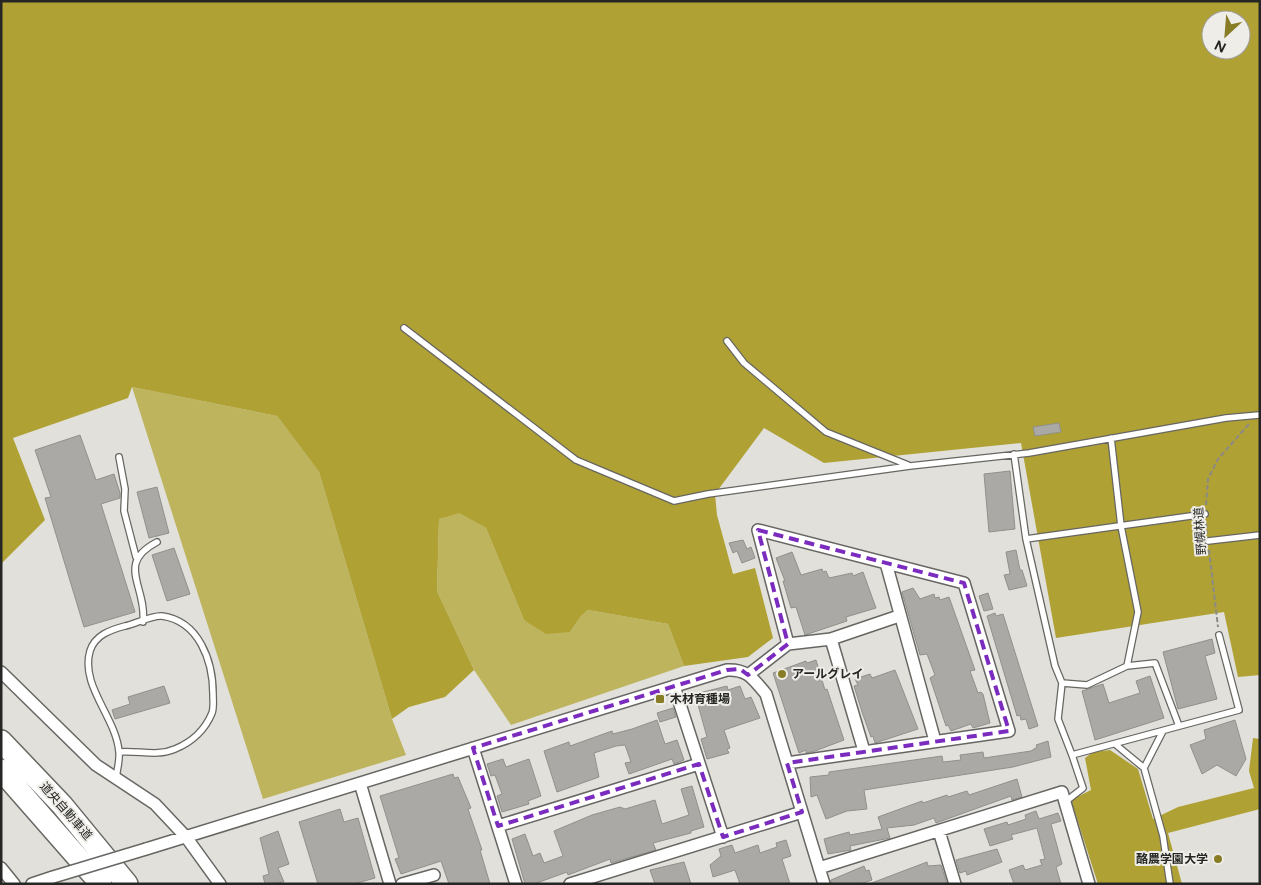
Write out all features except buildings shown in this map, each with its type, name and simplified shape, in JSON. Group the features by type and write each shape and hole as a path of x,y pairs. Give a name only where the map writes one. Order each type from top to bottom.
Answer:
{"highway":[{"name":"道央自動車道","path":"1,741 62,805 127,884"},
{"name":"道央自動車道","path":"1,770 101,884"}],"street":[{"path":"787,762 1009,730 964,583 758,530 788,644"},
{"path":"886,563 899,616 935,741"},
{"path":"748,675 788,644 831,639 899,616"},
{"path":"831,639 864,752"},
{"path":"32,884 727,670 740,670 748,675 766,694 824,884"},
{"path":"1,672 96,765 155,804 186,837 220,884"},
{"path":"674,686 723,837"},
{"path":"473,748 516,884"},
{"path":"498,826 699,764"},
{"path":"360,783 390,884"},
{"path":"819,868 1062,792 1089,884"},
{"path":"570,884 802,812"},
{"path":"939,830 955,884"},
{"path":"1,868 14,884"},
{"path":"402,884 434,875"}],"lane":[{"path":"404,328 576,460 674,501 708,494 910,466 1014,454 1226,418 1259,415"},
{"path":"727,341 744,363 826,432 910,466"},
{"path":"1111,438 1121,526 1138,612 1127,666"},
{"path":"1014,454 1026,539 1055,666 1062,683 1058,719 1083,788 1065,802"},
{"path":"119,457 125,489 124,511 136,558 134,568 144,611 143,622"},
{"path":"1026,539 1205,514"},
{"path":"1208,541 1260,535"},
{"path":"136,558 143,549 157,542"},
{"path":"116,778 119,752 88,672 90,652 97,638 112,630 159,616 176,620 198,637 213,677 213,711 199,735 175,750 157,754 134,750 119,752"},
{"path":"1072,755 1240,710 1219,634"},
{"path":"1062,683 1087,685 1127,666 1155,663 1179,726"},
{"path":"1144,768 1163,731"},
{"path":"1115,744 1144,768 1163,836 1170,884"}],"path":[{"name":"野幌林道","path":"1219,634 1205,514 1208,479 1218,459 1259,415"}],"highlighted area":[{"path":"758,530 964,583 1009,731 787,763 802,812 723,837 699,764 498,826 473,748 727,670 740,669 748,675 788,644"}],"shaded area":[{"path":"1,1 1260,1 1260,675 1238,677 1224,612 1056,638 1021,443 824,463 764,428 715,494 717,515 733,574 755,568 773,638 748,657 684,666 668,624 588,610 581,616 570,632 546,634 524,620 486,528 459,513 439,519 437,591 474,670 445,697 409,707 392,719 319,472 277,416 132,387 128,398 13,438 45,520 1,564"},
{"path":"132,387 277,416 319,472 392,719 406,755 263,799"},
{"path":"458,512 486,528 524,620 570,632 581,616 588,610 668,624 684,666 511,725 474,670 437,591 439,519"},
{"path":"1253,738 1260,739 1260,809 1168,833 1182,884 1098,884 1071,800 1091,790 1085,758 1093,752 1110,750 1138,769 1153,819 1178,807 1254,788 1249,771"}],"place":[{"name":"アールグレイ","path":"782,674"},
{"name":"木材育種場","path":"660,699"},
{"name":"酪農学園大学","path":"1218,859"}]}
